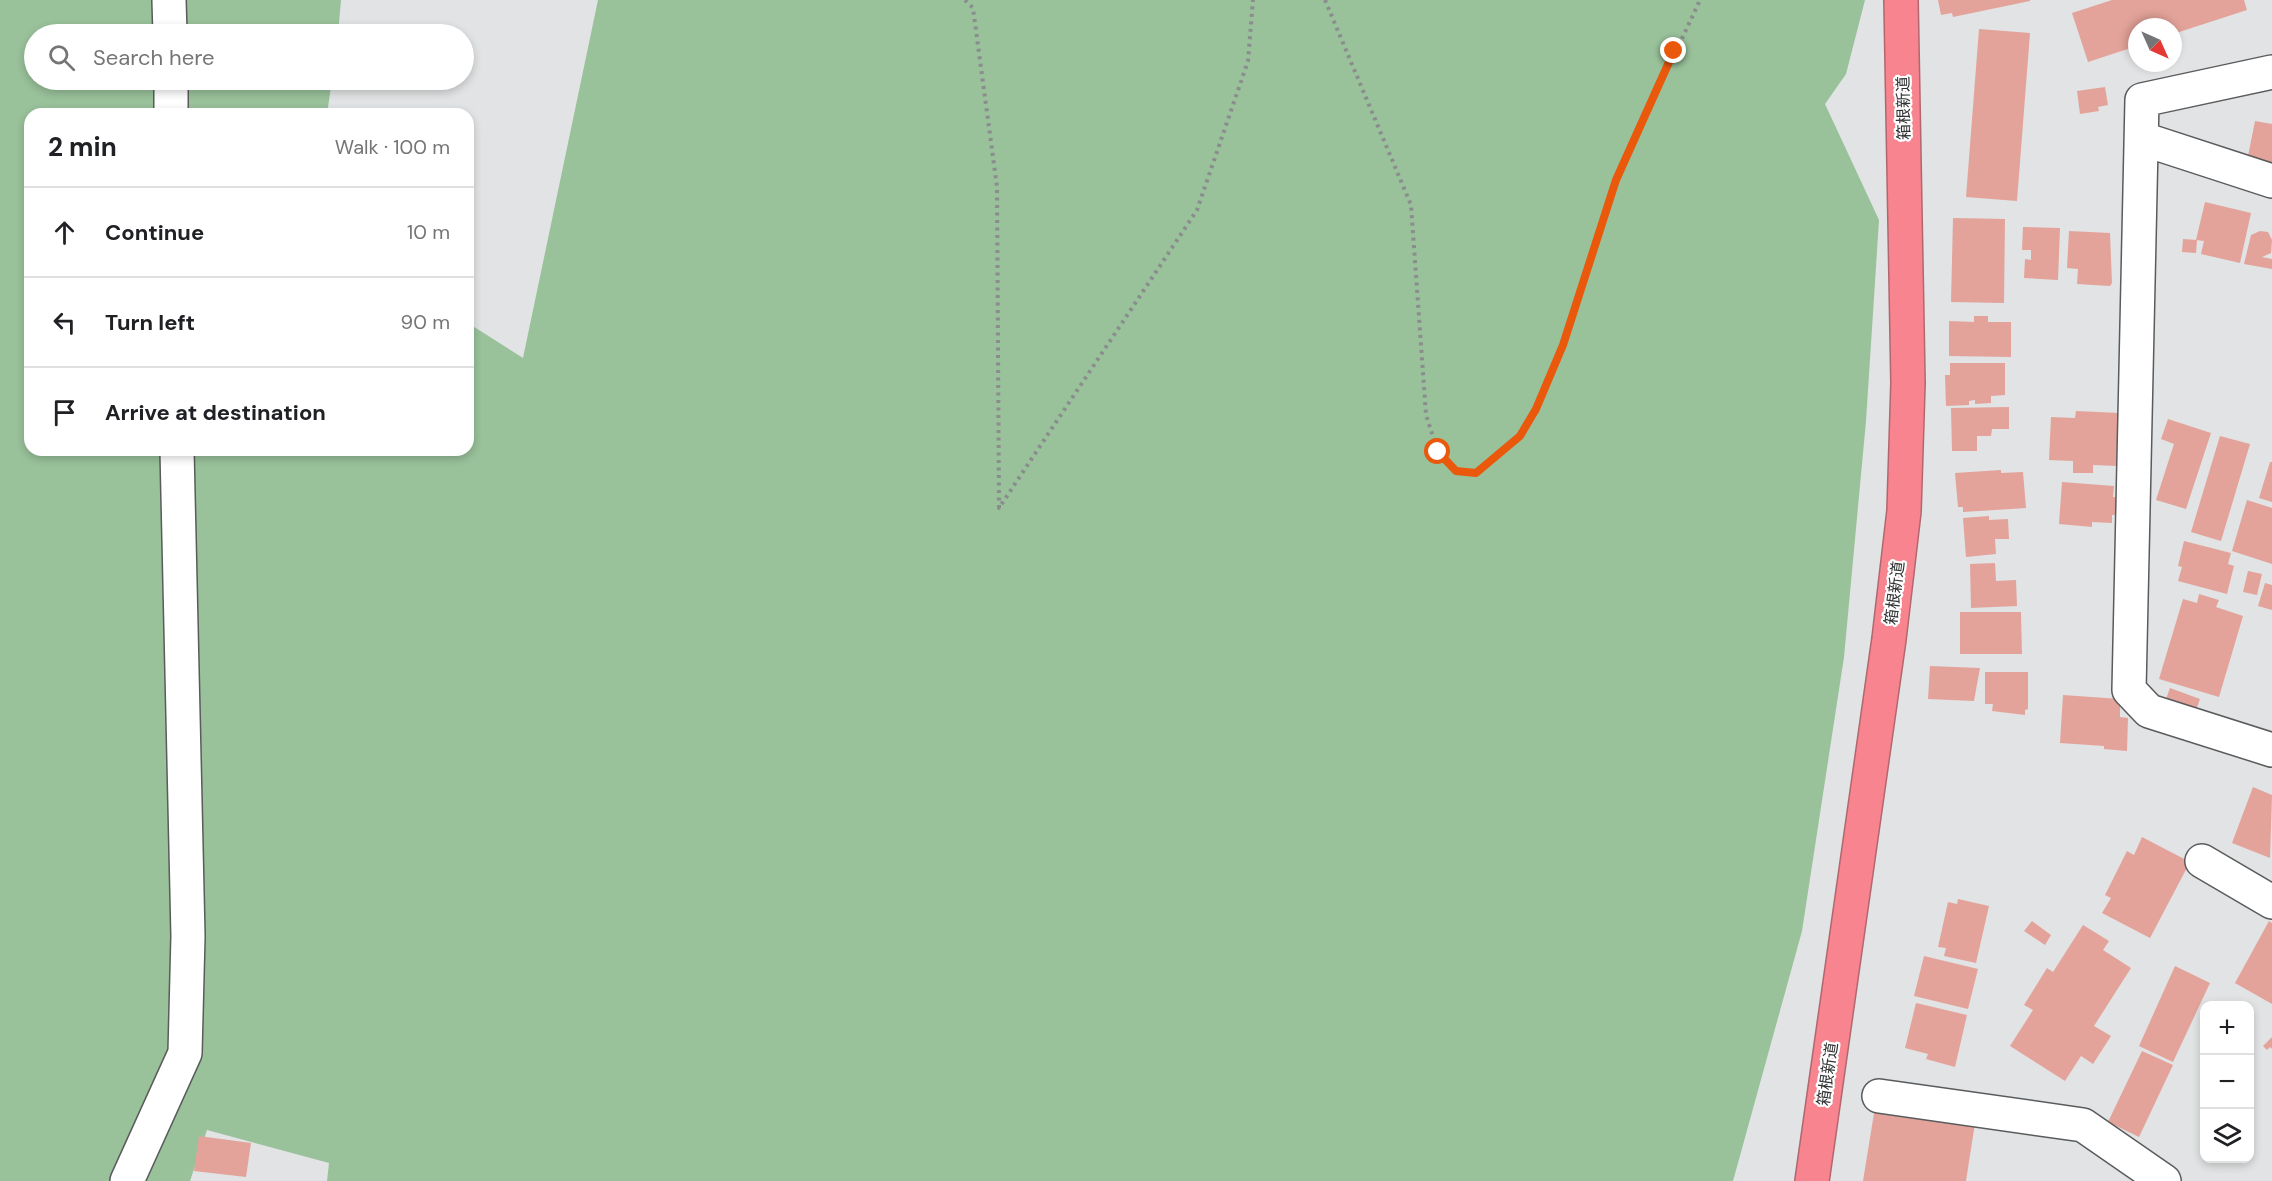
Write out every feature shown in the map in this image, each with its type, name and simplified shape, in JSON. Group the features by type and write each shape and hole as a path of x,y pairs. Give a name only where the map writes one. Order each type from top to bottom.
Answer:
{"highway":[{"name":"箱根新道","path":"1812,1181 1904,511 1908,383 1901,0"}],"street":[{"path":"169,0 170,24"},
{"path":"2272,72 2142,100 2143,139 2128,690 2150,711 2272,750"},
{"path":"171,90 171,108"},
{"path":"2143,139 2272,181"},
{"path":"127,1181 185,1053 188,936 177,456"},
{"path":"2202,861 2272,902"},
{"path":"1879,1096 2083,1125 2164,1181"}],"path":[{"path":"965,0 973,8 997,187 999,508 1197,210 1248,61 1253,0"},
{"path":"1324,0 1411,205 1426,415 1438,452 1456,471 1476,473 1520,436 1536,409 1563,345 1616,180 1700,0"}],"green space":[{"path":"0,0 341,0 339,24 24,24 24,90 331,90 328,108 24,108 24,456 474,456 474,327 523,358 598,0 1865,0 1846,74 1825,104 1879,220 1866,421 1844,657 1802,931 1733,1181 327,1181 329,1163 207,1130 190,1181 0,1181"}],"building":[{"path":"1938,0 2030,1 1953,17 1952,13 1941,15"},
{"path":"2112,0 2244,0 2247,10 2182,31 2182,18 2128,18 2128,49 2088,62 2072,13"},
{"path":"1979,29 2030,33 2017,201 1966,197"},
{"path":"2105,87 2108,105 2098,107 2099,111 2080,114 2077,91"},
{"path":"2255,121 2272,124 2272,166 2247,161"},
{"path":"2205,202 2251,213 2240,263 2201,254 2204,241 2196,240"},
{"path":"1953,218 2005,219 2004,303 1951,302"},
{"path":"2023,227 2060,228 2058,280 2024,278 2025,259 2031,260 2031,250 2022,250"},
{"path":"2069,231 2110,233 2112,283 2110,286 2077,284 2078,269 2067,268"},
{"path":"2260,231 2268,232 2272,240 2271,253 2262,257 2272,259 2272,269 2244,264 2251,235"},
{"path":"2183,239 2197,240 2196,253 2182,252"},
{"path":"1974,316 1988,316 1988,322 2011,322 2011,357 1949,356 1949,321 1974,322"},
{"path":"1950,363 2005,363 2005,395 1991,396 1991,403 1975,404 1975,400 1969,401 1969,405 1946,406 1945,375 1950,375"},
{"path":"2009,407 2009,429 1992,429 1991,436 1977,436 1977,451 1952,451 1951,408"},
{"path":"2076,411 2120,413 2117,466 2093,465 2093,473 2073,473 2073,461 2049,460 2051,417 2075,418"},
{"path":"2168,419 2211,433 2186,509 2156,500 2174,444 2161,439"},
{"path":"2220,436 2250,444 2221,541 2191,532"},
{"path":"2270,462 2272,462 2272,502 2259,498"},
{"path":"2001,470 2001,473 2023,472 2026,508 1963,512 1963,507 1958,507 1955,473"},
{"path":"2062,482 2114,486 2113,497 2117,497 2116,515 2112,515 2112,523 2092,522 2092,527 2059,524"},
{"path":"2247,500 2272,508 2272,564 2232,551"},
{"path":"1989,516 1989,520 2008,519 2009,539 1995,539 1996,554 1966,557 1963,518"},
{"path":"2184,541 2231,553 2228,564 2234,566 2227,594 2178,581 2182,567 2178,566"},
{"path":"1995,563 1996,581 2016,580 2017,606 1971,608 1970,564"},
{"path":"2248,571 2262,574 2257,595 2243,592"},
{"path":"2265,583 2272,585 2272,610 2258,606"},
{"path":"2199,594 2219,600 2216,607 2243,616 2219,697 2159,679 2183,599 2197,603"},
{"path":"1960,612 2021,612 2022,654 1960,654"},
{"path":"1930,666 1980,668 1974,701 1928,699"},
{"path":"1985,672 2028,672 2028,709 2025,710 2025,715 1992,711 1993,704 1985,704"},
{"path":"2170,688 2200,699 2196,710 2166,699"},
{"path":"2063,695 2120,699 2120,717 2128,718 2127,751 2104,749 2104,746 2060,743"},
{"path":"2253,787 2272,795 2270,858 2232,843"},
{"path":"2142,837 2190,862 2150,938 2102,913 2111,898 2105,895 2127,851 2134,855"},
{"path":"1958,899 1989,906 1976,963 1944,956 1946,948 1938,947 1948,902 1957,904"},
{"path":"2032,921 2051,935 2045,945 2024,931"},
{"path":"2269,921 2272,923 2272,1004 2235,983"},
{"path":"2083,925 2109,941 2103,950 2131,968 2094,1026 2111,1036 2093,1064 2081,1056 2065,1081 2010,1046 2033,1010 2024,1005 2047,968 2053,972"},
{"path":"1924,956 1978,969 1968,1009 1914,996"},
{"path":"2175,966 2210,983 2173,1062 2139,1046"},
{"path":"1916,1003 1967,1015 1955,1067 1926,1059 1928,1054 1905,1048"},
{"path":"2272,1037 2272,1049 2270,1047 2267,1050 2263,1046"},
{"path":"2142,1051 2173,1065 2139,1137 2108,1122"},
{"path":"1875,1107 1975,1123 1966,1181 1863,1181"},
{"path":"199,1136 251,1143 246,1177 194,1171"}],"route":[{"path":"1438,452 1456,471 1476,473 1520,436 1536,409 1563,345 1616,180 1674,51"}]}
